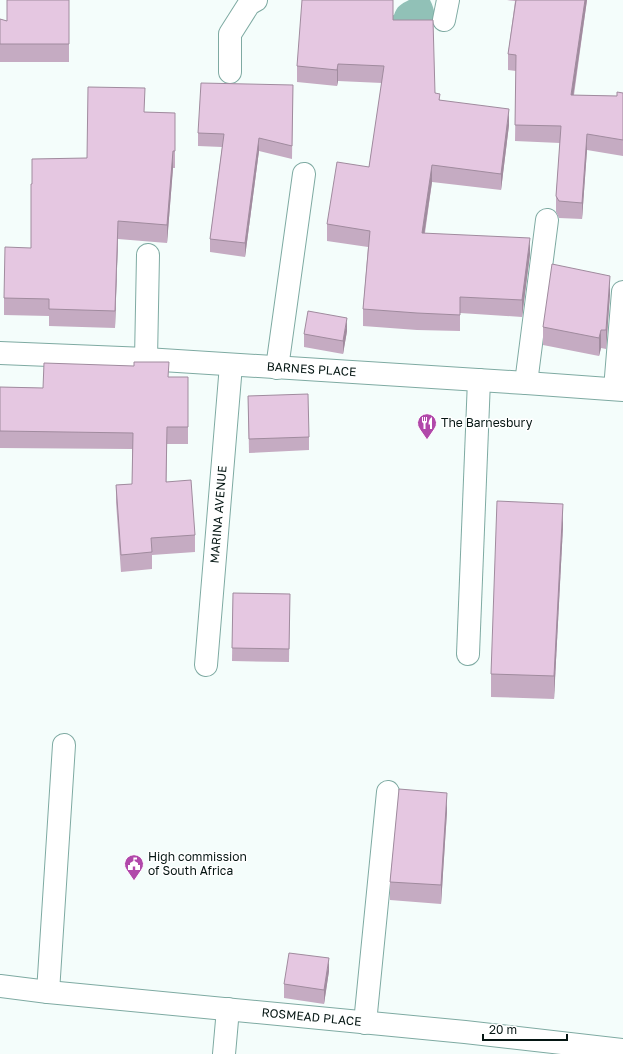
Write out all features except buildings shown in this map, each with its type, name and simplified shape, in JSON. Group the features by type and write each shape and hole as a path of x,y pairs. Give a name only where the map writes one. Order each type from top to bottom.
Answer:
{"street":[{"path":"230,72 230,34 249,4 256,0"},
{"path":"277,368 304,174"},
{"path":"526,383 547,220"},
{"path":"146,359 148,255"},
{"path":"619,389 623,292"},
{"name":"BARNES PLACE","path":"0,353 146,359 619,389"},
{"name":"MARINA AVENUE","path":"206,664 231,365"},
{"path":"468,654 479,380"},
{"path":"48,992 64,745"},
{"path":"365,1022 388,792"},
{"name":"ROSMEAD PLACE","path":"0,986 48,992 365,1022 623,1050"},
{"path":"224,1054 228,1009"}],"shaded area":[{"path":"409,0 430,0 434,13 434,19 431,26 367,18 394,15 396,9"}],"place":[{"name":"The Barnesbury","path":"427,440"},
{"name":"High commission of South Africa","path":"134,881"}]}
